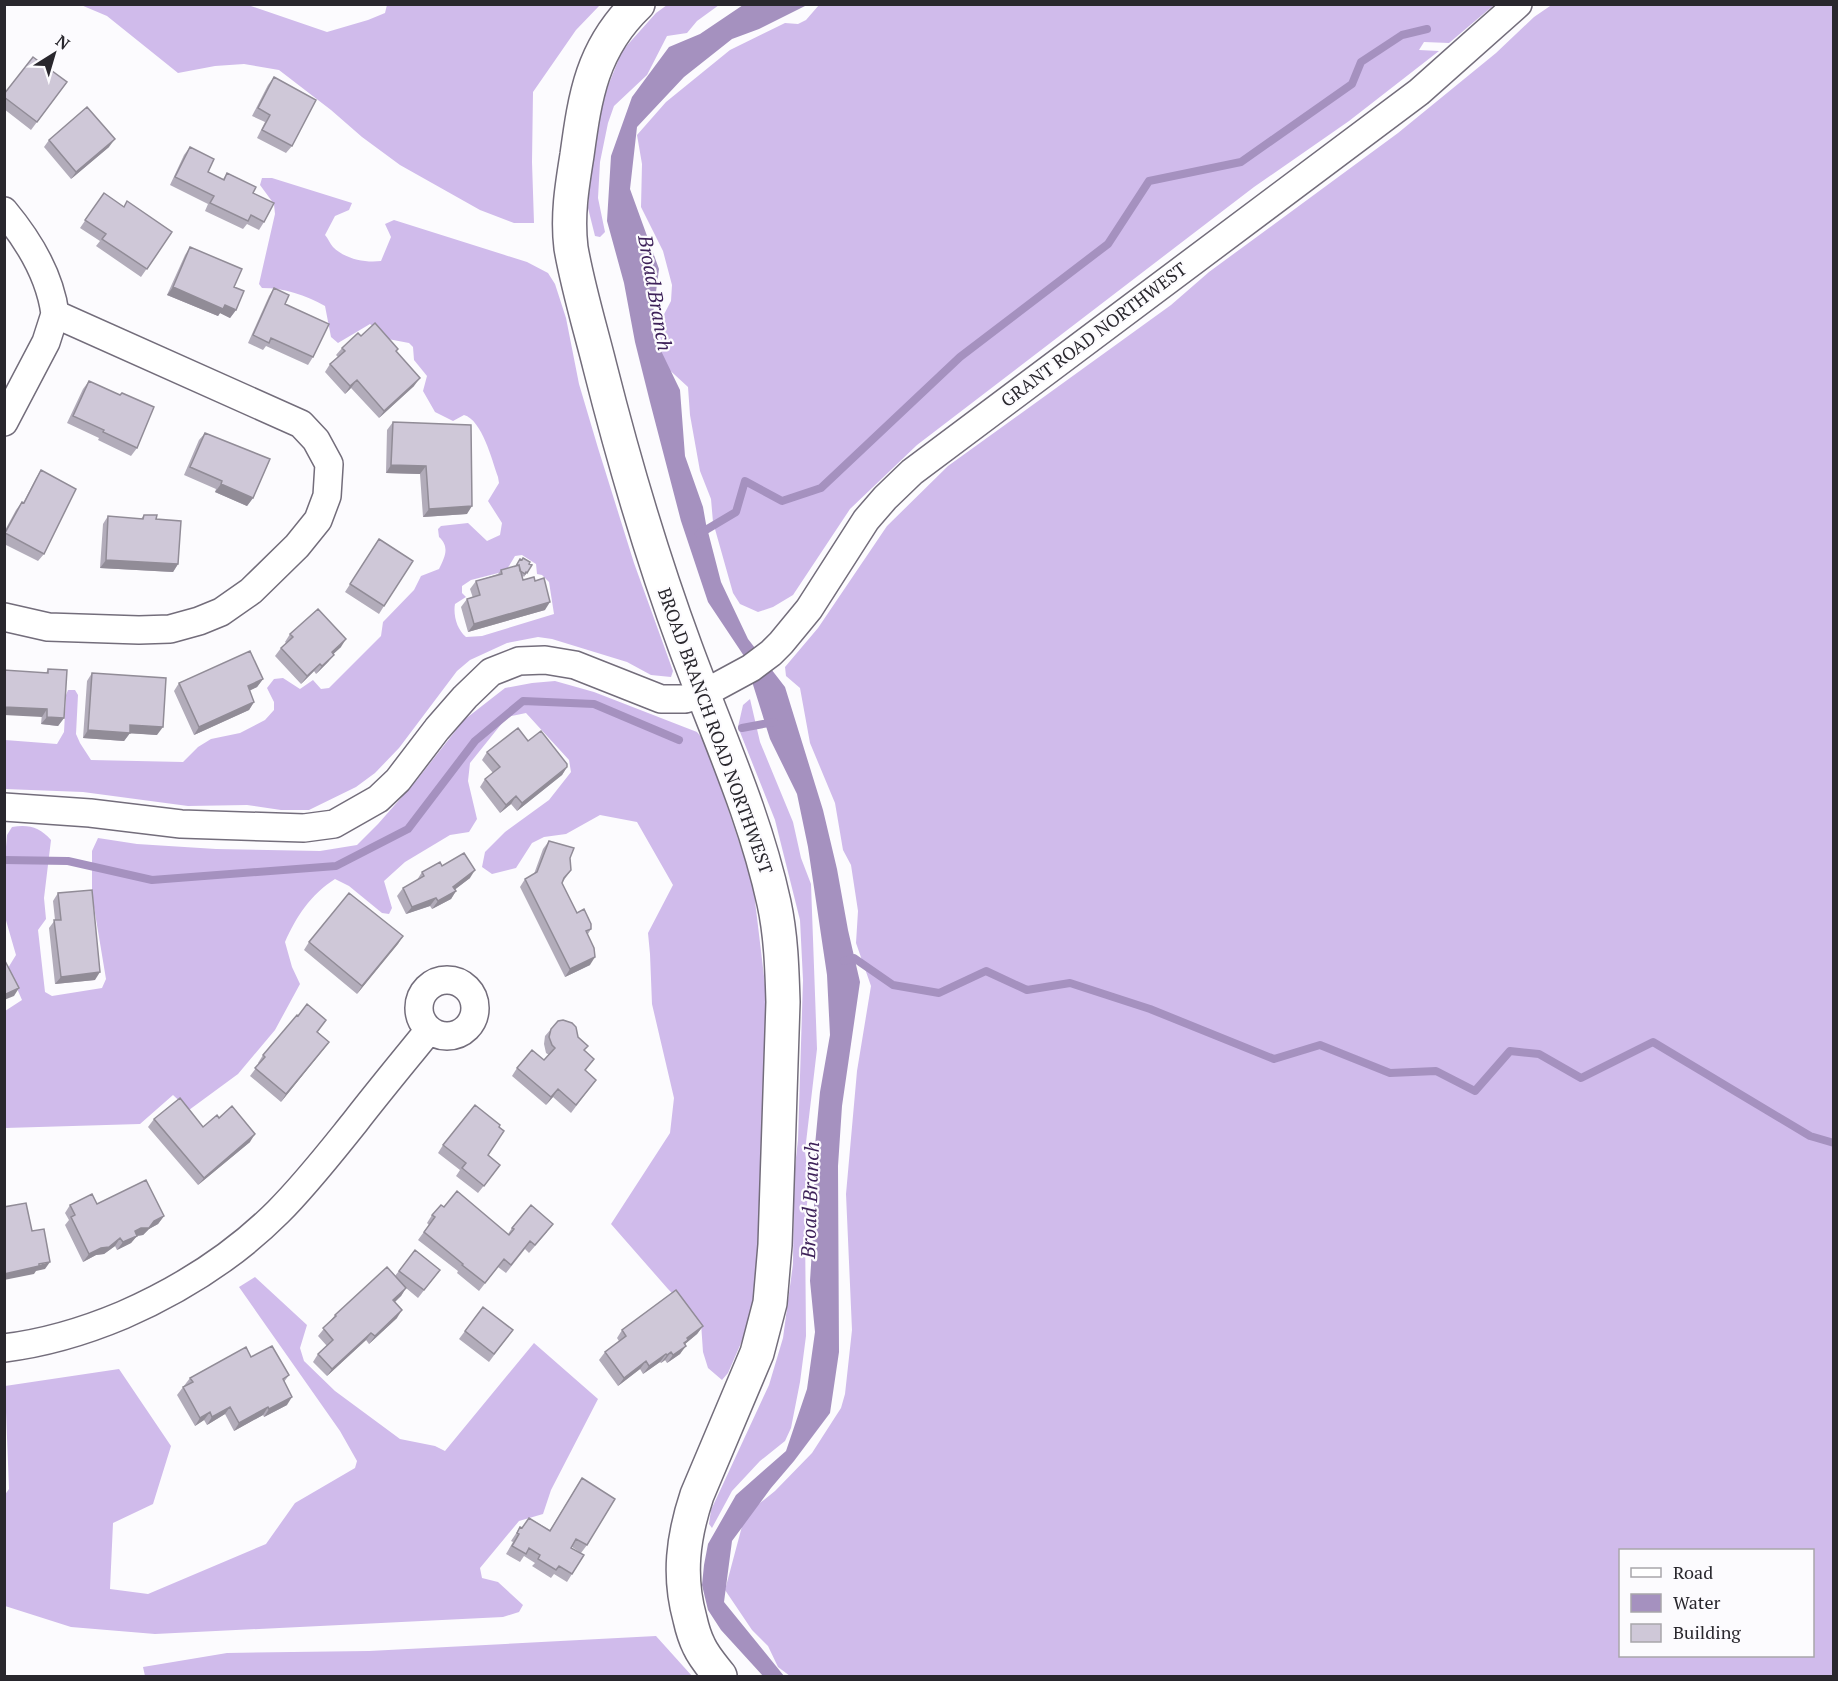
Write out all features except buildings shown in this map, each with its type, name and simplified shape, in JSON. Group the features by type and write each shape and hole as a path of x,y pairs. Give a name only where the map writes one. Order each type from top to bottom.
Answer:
{"main road":[{"name":"BROAD BRANCH ROAD NORTHWEST","path":"638,4 609,40 598,60 588,89 571,194 570,240 573,263 627,468 664,585 758,843 774,904 781,953 783,1002 775,1245 770,1303 760,1343 700,1489 689,1520 683,1547 683,1587 688,1614 699,1646 720,1677"}],"street":[{"name":"GRANT ROAD NORTHWEST","path":"4,807 90,813 181,824 304,828 334,824 378,799 398,780 465,697 491,672 519,661 545,660 575,665 662,699 685,699 703,694 742,673 771,653 791,632 809,609 866,520 912,472 1410,98 1518,4"},
{"path":"4,211 39,263 53,296 55,314 46,342 4,422"},
{"path":"4,617 48,627 139,630 170,629 200,621 221,612 250,591 297,546 318,520 327,496 329,464 316,440 301,424 55,314"},
{"path":"4,1348 57,1337 114,1318 174,1291 222,1259 277,1213 309,1180 429,1030"}],"shaded area":[{"path":"1553,4 1833,5 1833,1676 790,1676 778,1667 768,1646 752,1630 725,1590 745,1515 775,1491 812,1453 841,1408 845,1394 852,1330 846,1194 857,1071 871,986 856,943 858,911 851,865 843,850 835,803 810,743 800,688 786,676 785,667 818,628 887,526 948,466 1171,305 1209,272 1398,133 1496,53 1534,17"},
{"path":"81,5 248,5 327,32 385,13 387,5 600,5 576,30 533,92 534,223 514,223 480,210 400,165 279,70 244,64 215,66 178,73 107,16"},
{"path":"667,5 719,5 697,21 687,33 667,36 647,75 614,106 600,162 598,198 605,232 600,237 595,236 588,208 592,152 606,91 622,51 656,13"},
{"path":"819,5 1494,5 1449,43 1424,42 1419,50 1439,51 1349,121 1254,187 917,445 850,509 793,595 773,607 758,612 740,604 733,593 713,522 711,499 700,471 690,415 688,387 663,364 659,324 671,301 672,285 663,251 641,207 642,164 637,135 666,102 730,50 785,23 798,24 806,20"},
{"path":"262,178 272,178 352,203 349,210 335,216 325,235 332,246 343,255 356,259 381,261 391,237 385,224 394,220 527,262 548,273 555,284 566,318 579,384 634,563 673,671 671,677 651,675 627,662 552,639 538,637 507,643 470,660 457,671 399,748 375,773 356,787 309,810 281,810 247,805 188,806 83,792 5,789 5,740 57,744 64,732 68,690 75,690 78,695 76,734 91,760 183,762 198,747 211,739 240,733 265,720 274,710 274,702 267,688 274,679 283,678 300,689 313,680 321,689 329,688 381,636 383,622 414,590 421,576 439,569 445,552 439,537 438,529 441,526 468,523 487,541 500,535 502,523 488,501 499,483 486,442 470,418 464,415 453,421 435,412 423,391 427,376 414,360 413,347 409,343 388,339 370,324 338,343 331,337 325,306 295,293 262,288 259,284 275,214 274,204 260,185","holes":["522,555 536,564 537,574 542,575 549,582 554,614 482,636 466,637 456,622 455,613 455,604 466,597 462,593 462,586 471,580 506,571 515,556"]},
{"path":"555,681 594,692 697,732 706,743 753,884 766,993 761,1216 757,1279 748,1327 728,1373 722,1380 708,1368 703,1352 701,1323 611,1224 670,1133 674,1098 652,1004 648,933 673,885 637,822 600,815 566,834 544,837 532,843 516,868 492,874 482,867 485,852 505,832 549,800 571,772 569,760 526,713 507,717 470,763 468,781 477,819 469,832 450,835 405,862 384,881 392,908 389,914 382,913 349,886 335,879 305,907 285,942 292,967 300,984 275,1030 238,1074 189,1110 173,1095 140,1124 5,1128 5,1011 22,1000 8,968 16,955 5,917 5,859 7,835 12,827 33,828 43,832 51,840 44,898 46,919 38,930 45,992 52,996 102,988 106,979 92,895 92,851 98,838 137,844 216,849 320,851 357,845 416,781 464,720 505,688"},
{"path":"750,699 760,742 793,822 801,858 811,884 817,1049 805,1151 809,1185 805,1223 806,1336 791,1428 785,1441 760,1461 732,1491 712,1528 709,1524 711,1510 769,1385 783,1338 793,1264 794,1175 798,1140 803,980 800,920 775,820 738,727 743,705"},
{"path":"255,1277 307,1325 300,1348 304,1361 335,1391 400,1439 435,1446 445,1451 534,1343 598,1399 551,1490 543,1514 519,1521 480,1568 482,1578 498,1582 523,1605 519,1612 503,1617 155,1634 71,1627 5,1606 4,1496 9,1489 5,1386 119,1369 171,1446 153,1504 113,1523 110,1589 148,1594 266,1544 295,1503 355,1468 357,1461 340,1431 239,1287"},
{"path":"656,1636 692,1676 145,1676 143,1667 227,1653 369,1651"}],"water":[{"name":"Broad Branch","path":"743,5 807,5 759,29 732,39 684,77 637,127 630,189 659,269 651,330 680,390 685,456 703,507 721,582 748,639 785,687 823,810 860,982 842,1106 838,1166 839,1352 830,1413 732,1541 724,1602 784,1676 763,1676 721,1630 708,1610 702,1585 708,1544 736,1495 786,1451 807,1389 815,1332 810,1281 814,1218 814,1156 820,1092 830,1035 827,975 808,847 797,794 770,739 744,656 708,602 681,521 607,221 611,156 632,97 669,47 700,34"}],"waterway":[{"path":"699,534 736,512 745,481 782,501 821,488 960,357 1108,244 1149,181 1241,162 1352,84 1361,62 1402,35 1427,29"},
{"path":"4,860 68,861 152,880 336,866 408,829 475,741 523,701 594,704 679,740"},
{"path":"742,728 774,722"},
{"path":"844,961 854,958 893,985 939,993 986,971 1027,990 1070,983 1150,1009 1274,1059 1320,1045 1390,1073 1436,1071 1475,1091 1510,1051 1539,1054 1581,1078 1653,1042 1810,1136 1834,1143"}]}
